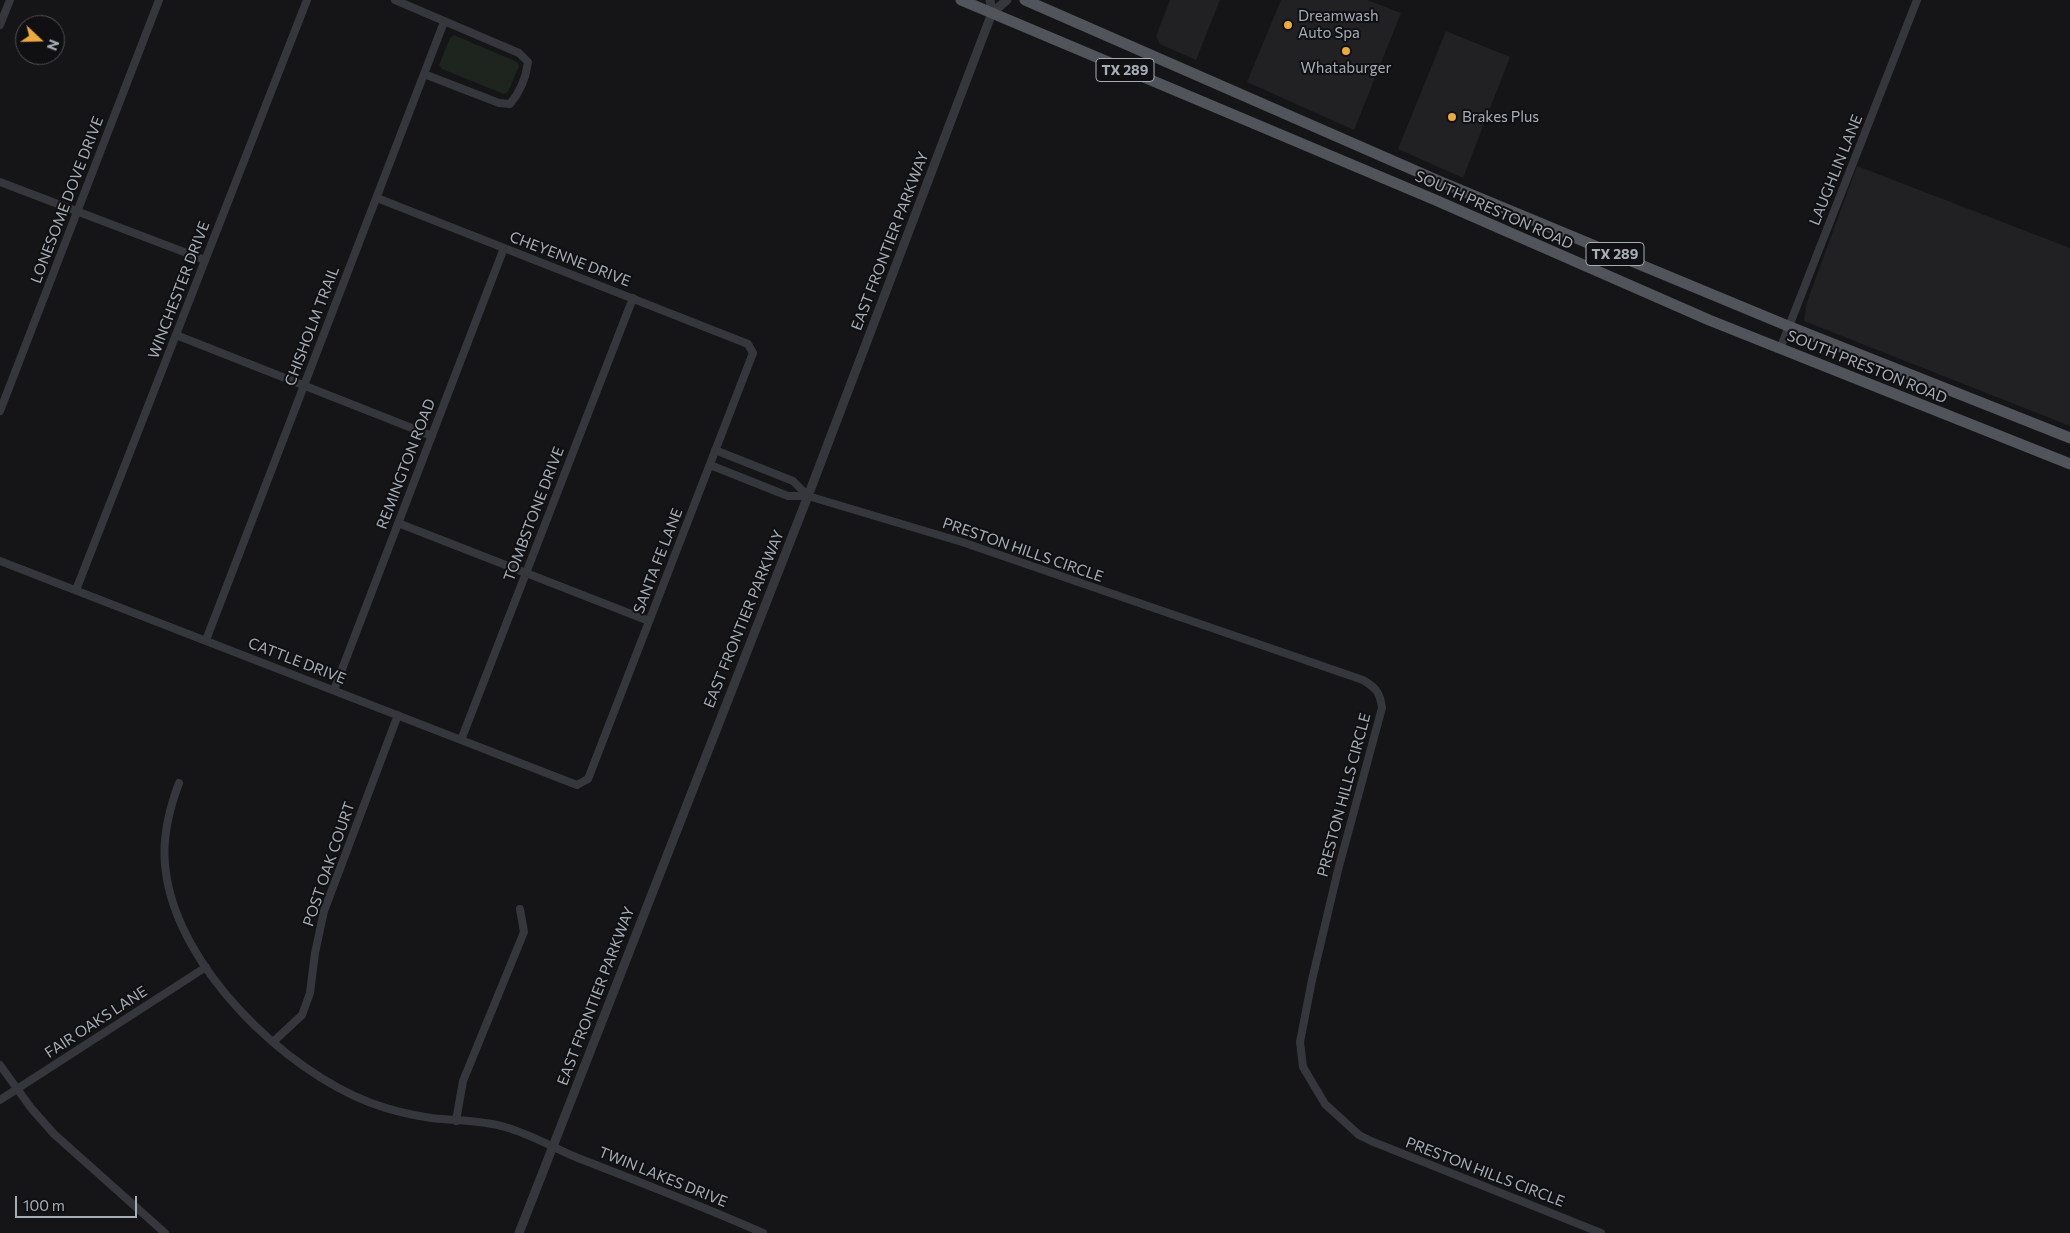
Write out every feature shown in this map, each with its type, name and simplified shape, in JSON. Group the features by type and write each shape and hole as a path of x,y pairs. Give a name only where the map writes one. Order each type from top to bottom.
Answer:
{"main road":[{"name":"TX 289","path":"961,0 992,13"},
{"name":"SOUTH PRESTON ROAD","path":"1025,0 1441,182 1788,326 2070,438"},
{"name":"SOUTH PRESTON ROAD","path":"992,13 1433,199 1691,313 2070,464"}],"street":[{"path":"0,25 10,0"},
{"name":"LONESOME DOVE DRIVE","path":"0,411 159,0"},
{"name":"WINCHESTER DRIVE","path":"76,590 307,0"},
{"path":"395,0 519,53 528,62 527,72 518,94 510,104 499,103 424,74"},
{"path":"990,0 992,13"},
{"path":"992,13 1007,0"},
{"name":"LAUGHLIN LANE","path":"1780,349 1917,0"},
{"name":"EAST FRONTIER PARKWAY","path":"519,1233 808,496 992,13"},
{"name":"CHISHOLM TRAIL","path":"206,640 444,22"},
{"path":"0,182 204,260"},
{"name":"CHEYENNE DRIVE","path":"377,198 633,298 748,344 752,348"},
{"name":"REMINGTON ROAD","path":"334,690 504,248"},
{"name":"TOMBSTONE DRIVE","path":"461,740 633,298"},
{"path":"176,335 432,436"},
{"name":"SANTA FE LANE","path":"584,784 588,779 710,465 753,353 752,348"},
{"path":"715,450 793,481 808,496"},
{"path":"710,465 788,496 808,496"},
{"name":"PRESTON HILLS CIRCLE","path":"808,496 962,542 1363,680 1375,687 1380,694 1382,708 1338,870 1312,980 1300,1042 1303,1068 1325,1104 1371,1142 1601,1233"},
{"path":"398,523 649,621"},
{"name":"CATTLE DRIVE","path":"0,561 578,785 584,784"},
{"name":"POST OAK COURT","path":"273,1042 302,1015 310,994 315,953 324,911 398,715"},
{"name":"TWIN LAKES DRIVE","path":"179,783 169,809 165,836 165,872 172,903 206,967 236,1006 273,1042 312,1072 354,1096 402,1112 507,1127 763,1233"},
{"path":"456,1121 463,1081 524,932 520,909"},
{"name":"FAIR OAKS LANE","path":"0,1100 206,967"},
{"path":"0,1065 54,1134 165,1233"}],"shaded area":[{"path":"1170,0 1220,0 1196,60 1160,44 1156,36"},
{"path":"1281,0 1367,0 1401,13 1354,130 1247,82"},
{"path":"1446,31 1510,57 1463,178 1398,149"},
{"path":"454,35 517,62 519,66 508,92 504,94 442,69 439,65 450,38"},
{"path":"1857,166 2070,248 2070,426 1804,321 1807,302"}],"place":[{"name":"Dreamwash Auto Spa","path":"1288,25"},
{"name":"Whataburger","path":"1346,51"},
{"name":"Brakes Plus","path":"1452,117"}]}
